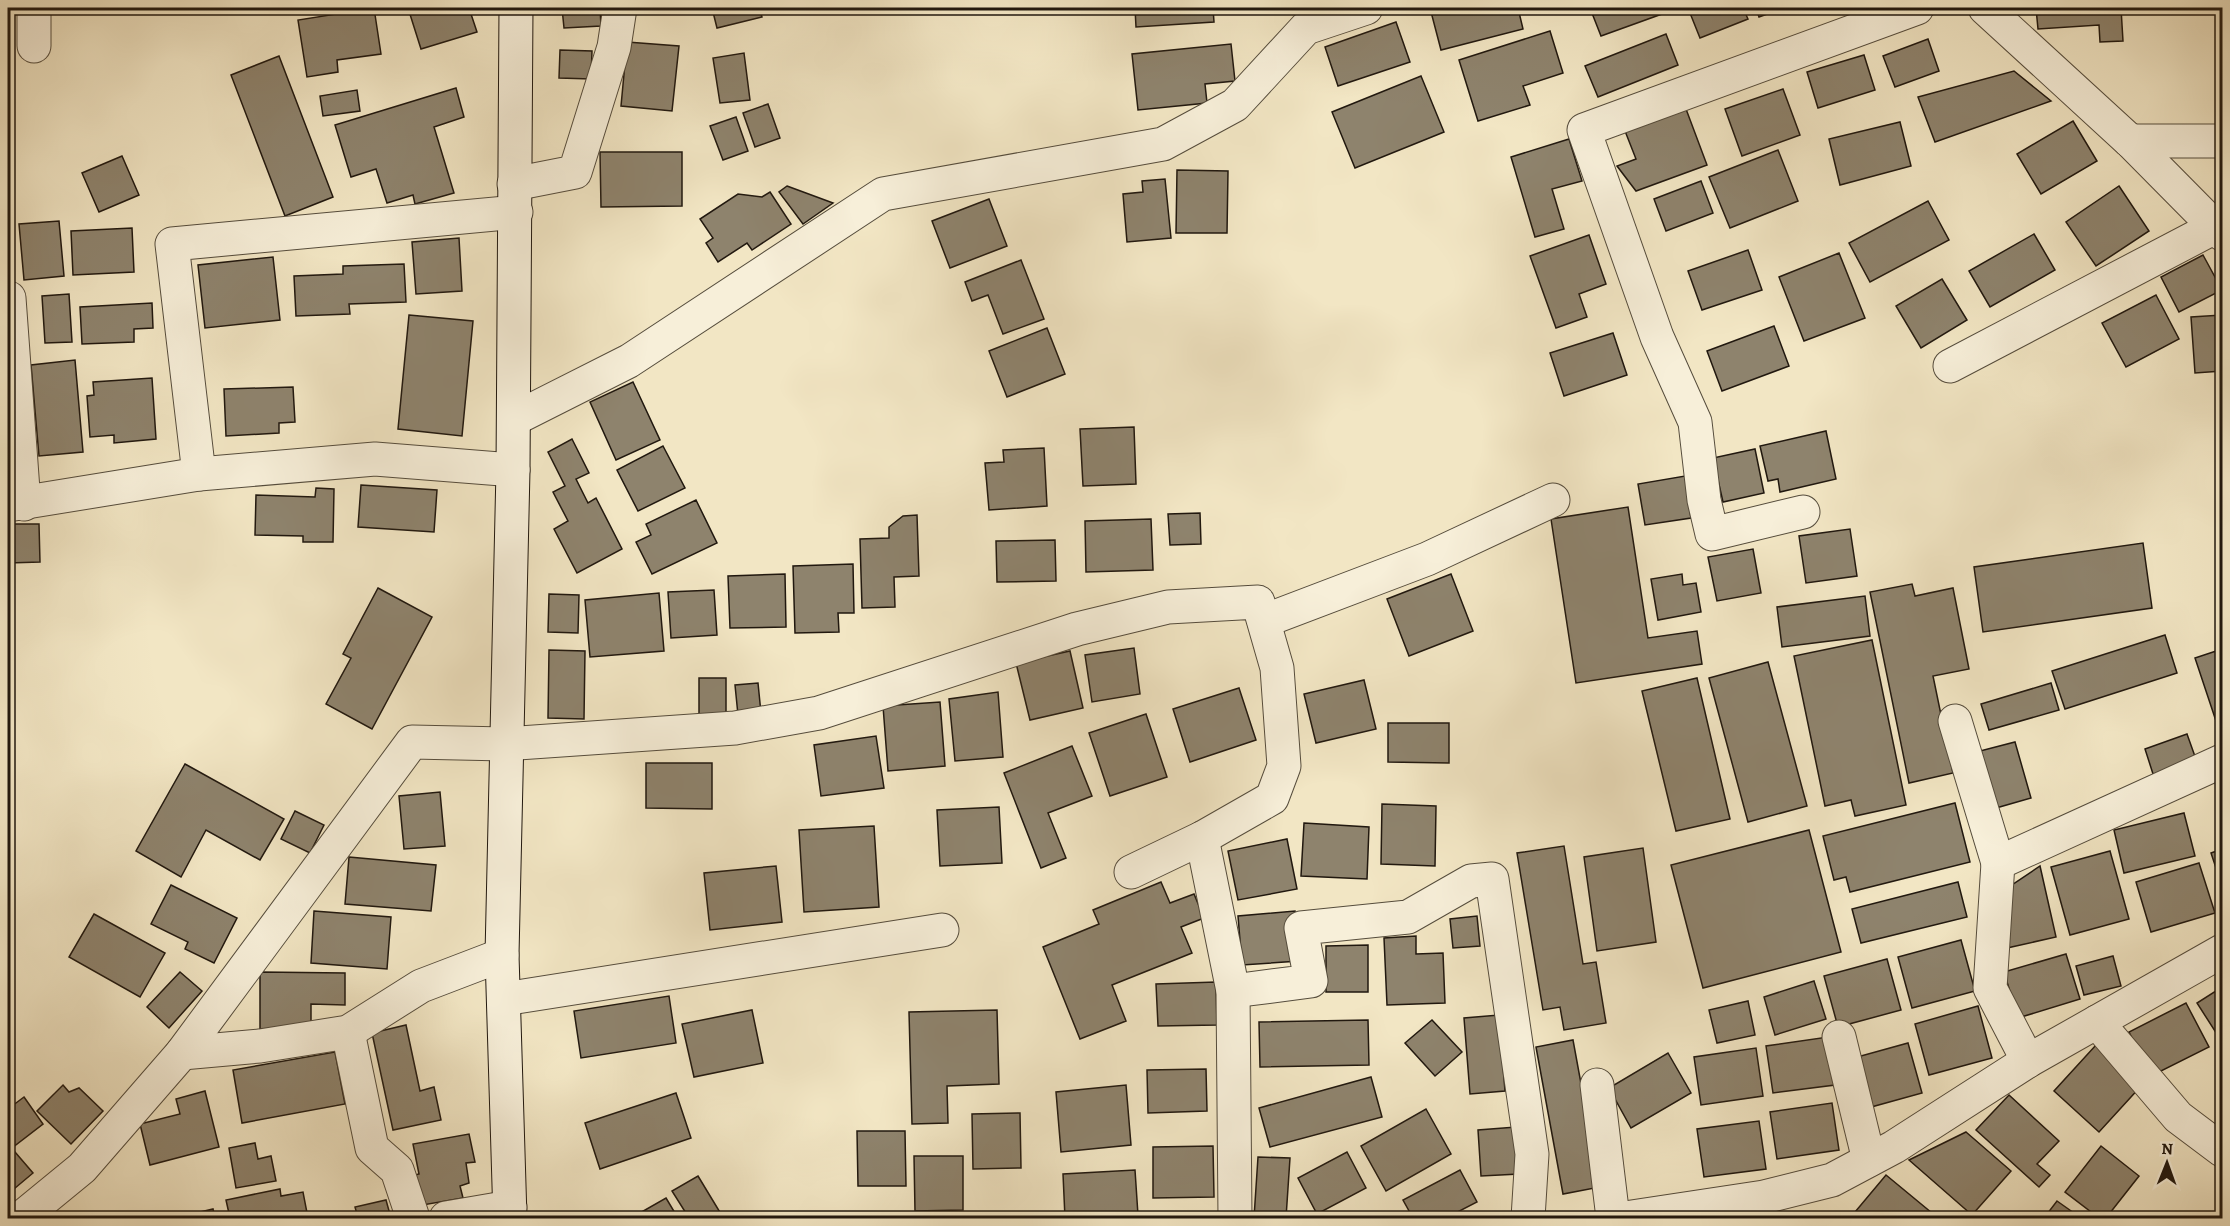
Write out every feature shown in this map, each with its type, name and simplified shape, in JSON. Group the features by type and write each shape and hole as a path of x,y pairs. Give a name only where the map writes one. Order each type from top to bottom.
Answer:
{"street":[{"path":"34,8 34,46"},
{"path":"446,1218 510,1213 502,956 514,419 516,8"},
{"path":"200,474 172,244 515,198 575,172 614,46 620,8"},
{"path":"514,419 629,361 883,194 1163,144 1235,105 1306,28 1366,8"},
{"path":"1803,513 1712,534 1704,500 1695,422 1657,337 1584,130 1917,8"},
{"path":"1950,366 2219,231 2130,141 1984,8"},
{"path":"2130,141 2223,141"},
{"path":"9,298 16,505 200,474 375,459 513,470"},
{"path":"1264,621 1427,559 1553,500"},
{"path":"21,1218 82,1168 182,1053 412,742 505,744 735,728 819,713 1077,629 1168,607 1258,602 1277,668 1284,766 1272,798 1202,838 1131,872"},
{"path":"1955,721 1998,863 1990,988 2028,1061"},
{"path":"1998,863 2223,761"},
{"path":"1202,838 1233,991 1235,1218"},
{"path":"1233,991 1311,981 1301,928 1408,917 1471,881 1492,879 1532,1155 1528,1218"},
{"path":"504,999 942,930"},
{"path":"1625,1218 1764,1197 1832,1180 1869,1160 2028,1061 2223,951"},
{"path":"182,1053 260,1046 348,1032 421,986 502,956"},
{"path":"2097,1022 2178,1117 2223,1150"},
{"path":"348,1032 372,1148 397,1170 413,1218"},
{"path":"1839,1037 1869,1160"},
{"path":"1597,1085 1613,1218"}],"building":[{"path":"374,8 381,54 337,60 338,72 307,77 298,20"},
{"path":"408,8 469,8 477,32 421,49"},
{"path":"562,8 600,8 601,26 564,28"},
{"path":"712,8 759,8 762,17 717,28"},
{"path":"1135,8 1213,8 1214,22 1136,27"},
{"path":"1430,8 1518,8 1523,29 1441,50"},
{"path":"1590,8 1659,8 1662,14 1601,36"},
{"path":"1688,8 1743,8 1748,19 1700,38"},
{"path":"1756,8 1784,8 1759,17"},
{"path":"2036,8 2121,8 2123,41 2100,42 2099,25 2038,29"},
{"path":"1396,22 1410,62 1338,86 1325,47"},
{"path":"1550,31 1563,73 1523,86 1530,105 1478,121 1459,60"},
{"path":"1666,34 1678,65 1598,97 1585,66"},
{"path":"1928,39 1939,71 1895,87 1883,56"},
{"path":"627,42 679,46 672,111 621,106"},
{"path":"1231,44 1235,81 1205,84 1207,103 1138,110 1132,54"},
{"path":"560,50 592,51 591,79 559,78"},
{"path":"744,53 750,100 720,103 713,58"},
{"path":"1864,55 1875,90 1818,108 1807,72"},
{"path":"279,56 333,197 285,216 231,75"},
{"path":"2014,71 2051,101 1935,142 1918,97"},
{"path":"1421,76 1444,132 1355,168 1332,112"},
{"path":"456,88 464,117 434,127 454,193 415,204 413,195 387,203 376,169 351,177 335,125"},
{"path":"1783,89 1800,135 1742,156 1725,109"},
{"path":"357,90 360,111 323,116 320,96"},
{"path":"768,104 780,138 755,147 743,113"},
{"path":"1686,109 1707,165 1636,191 1617,166 1636,159 1625,131"},
{"path":"736,117 748,151 723,160 710,126"},
{"path":"2073,121 2097,161 2041,194 2017,154"},
{"path":"1900,122 1911,166 1840,185 1829,139"},
{"path":"1569,139 1582,181 1552,189 1564,229 1535,237 1511,157"},
{"path":"1778,150 1798,201 1730,228 1709,177"},
{"path":"600,152 682,152 682,206 601,207"},
{"path":"122,156 139,195 99,212 82,173"},
{"path":"1177,170 1228,171 1227,233 1176,233"},
{"path":"1165,179 1171,238 1127,242 1123,194 1143,192 1142,181"},
{"path":"1701,181 1713,213 1666,231 1654,199"},
{"path":"787,186 833,203 803,224 779,192"},
{"path":"2119,186 2149,231 2096,266 2066,222"},
{"path":"770,192 791,224 752,250 747,243 718,262 706,243 713,238 700,219 738,194 762,197"},
{"path":"989,199 1007,246 950,268 932,221"},
{"path":"1928,201 1949,240 1870,282 1849,243"},
{"path":"59,221 64,276 24,280 19,224"},
{"path":"132,228 134,272 73,275 71,231"},
{"path":"2034,234 2055,270 1990,307 1969,271"},
{"path":"1589,235 1606,284 1579,294 1587,317 1556,328 1530,256"},
{"path":"459,238 462,291 416,294 412,242"},
{"path":"1748,250 1762,290 1702,310 1688,271"},
{"path":"1839,253 1865,318 1804,341 1779,277"},
{"path":"2203,255 2222,290 2179,312 2161,277"},
{"path":"273,257 280,320 205,328 198,265"},
{"path":"1021,260 1044,319 1003,334 988,295 972,301 965,282"},
{"path":"404,264 406,302 349,304 350,314 296,316 294,276 343,274 343,266"},
{"path":"1942,279 1967,320 1921,348 1896,306"},
{"path":"69,294 72,342 45,343 42,296"},
{"path":"2156,295 2179,339 2126,367 2102,323"},
{"path":"152,303 153,328 134,329 134,342 82,344 80,307"},
{"path":"409,315 473,321 462,436 398,429"},
{"path":"2222,315 2222,371 2195,373 2191,317"},
{"path":"1774,326 1789,366 1722,391 1707,351"},
{"path":"1047,328 1065,374 1007,397 989,351"},
{"path":"1613,333 1627,375 1564,396 1550,353"},
{"path":"75,360 83,452 39,456 31,365"},
{"path":"152,378 156,439 114,443 114,435 90,437 87,396 94,395 93,382"},
{"path":"633,382 660,440 616,460 590,402"},
{"path":"293,387 295,422 279,423 279,433 226,436 224,389"},
{"path":"1134,427 1136,484 1083,486 1080,429"},
{"path":"1826,431 1836,479 1780,492 1778,479 1768,481 1760,446"},
{"path":"572,439 589,473 576,479 588,503 596,498 622,549 577,573 554,529 568,521 553,492 565,486 548,452"},
{"path":"663,446 685,488 638,511 617,470"},
{"path":"1044,448 1047,506 989,510 985,463 1004,462 1003,450"},
{"path":"1755,449 1764,493 1723,502 1713,458"},
{"path":"1685,476 1691,518 1645,525 1638,484"},
{"path":"361,485 437,490 434,532 358,527"},
{"path":"316,488 334,489 333,542 303,542 303,536 255,535 256,495 315,497"},
{"path":"696,500 717,543 652,574 636,542 651,535 646,524"},
{"path":"1628,507 1648,638 1697,631 1702,664 1576,683 1551,519"},
{"path":"1200,513 1201,544 1170,545 1168,514"},
{"path":"917,515 919,576 894,577 895,607 862,608 860,539 889,538 889,527 903,516"},
{"path":"1151,519 1153,570 1086,572 1085,521"},
{"path":"8,524 39,524 40,562 8,563"},
{"path":"1850,529 1857,576 1806,583 1799,536"},
{"path":"1055,540 1056,581 997,582 996,541"},
{"path":"2143,543 2152,608 1983,632 1974,567"},
{"path":"1753,549 1761,593 1717,601 1708,557"},
{"path":"853,564 854,613 838,613 839,632 795,633 793,566"},
{"path":"785,574 786,627 730,628 728,576"},
{"path":"1451,574 1473,631 1409,656 1387,599"},
{"path":"1682,574 1683,585 1696,583 1701,612 1658,620 1651,579"},
{"path":"1912,584 1915,596 1953,588 1969,669 1933,676 1953,773 1909,783 1870,592"},
{"path":"378,588 432,617 372,729 326,704 351,658 343,654"},
{"path":"714,590 717,635 671,638 668,592"},
{"path":"659,593 664,651 590,657 585,600"},
{"path":"549,594 579,595 578,633 548,632"},
{"path":"1865,596 1870,636 1782,647 1777,607"},
{"path":"2165,635 2177,673 2065,709 2052,671"},
{"path":"1872,640 1906,805 1855,816 1851,800 1825,806 1794,656"},
{"path":"1134,648 1140,694 1092,702 1085,655"},
{"path":"2222,649 2222,729 2219,730 2195,658"},
{"path":"549,650 585,651 584,719 548,718"},
{"path":"1070,651 1083,708 1030,720 1016,663"},
{"path":"1768,662 1807,806 1748,822 1709,678"},
{"path":"699,678 726,678 726,718 699,718"},
{"path":"1697,678 1730,819 1676,831 1642,691"},
{"path":"1364,680 1376,729 1316,743 1304,694"},
{"path":"758,683 761,713 738,715 735,685"},
{"path":"2051,683 2059,710 1989,730 1981,704"},
{"path":"1239,688 1256,740 1190,762 1173,709"},
{"path":"998,692 1003,757 955,761 949,699"},
{"path":"940,702 945,766 888,771 883,706"},
{"path":"1146,714 1167,777 1110,796 1089,733"},
{"path":"1388,723 1449,723 1449,763 1388,762"},
{"path":"2187,734 2197,762 2154,777 2145,749"},
{"path":"876,736 884,788 821,796 814,745"},
{"path":"2015,742 2031,798 1996,808 1980,751"},
{"path":"1072,746 1092,796 1048,813 1066,858 1041,868 1004,773"},
{"path":"646,763 712,763 712,809 646,808"},
{"path":"185,764 284,819 260,860 206,830 181,877 136,851"},
{"path":"440,792 445,846 404,849 399,796"},
{"path":"1955,803 1970,862 1850,892 1846,877 1834,880 1823,836"},
{"path":"1382,804 1436,806 1435,866 1381,864"},
{"path":"999,807 1002,863 940,866 937,810"},
{"path":"295,811 324,825 310,853 281,839"},
{"path":"2184,813 2195,856 2124,873 2114,830"},
{"path":"1304,823 1369,827 1367,879 1301,876"},
{"path":"874,826 879,907 804,912 799,830"},
{"path":"1809,830 1841,952 1703,988 1671,865"},
{"path":"1287,839 1297,889 1238,900 1228,851"},
{"path":"1564,846 1583,964 1596,962 1606,1023 1564,1030 1560,1007 1543,1010 1517,853"},
{"path":"1643,848 1656,942 1597,951 1584,857"},
{"path":"2222,849 2222,886 2211,853"},
{"path":"2110,851 2129,919 2070,935 2051,867"},
{"path":"349,857 436,865 431,911 345,904"},
{"path":"2199,863 2215,913 2151,932 2136,882"},
{"path":"776,866 782,922 710,930 704,873"},
{"path":"2040,866 2056,937 2007,948 2009,887"},
{"path":"1161,882 1170,903 1194,894 1204,918 1181,927 1192,953 1112,985 1126,1021 1080,1039 1043,947 1099,924 1093,910"},
{"path":"1958,882 1967,917 1861,943 1852,909"},
{"path":"171,885 237,918 214,963 185,949 188,942 151,924"},
{"path":"314,911 391,917 387,969 311,963"},
{"path":"1295,911 1299,961 1242,965 1238,916"},
{"path":"94,914 165,953 140,997 69,957"},
{"path":"1477,916 1480,946 1453,948 1450,919"},
{"path":"1416,936 1416,954 1443,953 1445,1003 1387,1005 1384,938"},
{"path":"1961,940 1975,991 1912,1008 1898,957"},
{"path":"1368,945 1368,992 1326,992 1326,946"},
{"path":"2066,954 2080,999 2018,1018 2004,972"},
{"path":"2113,956 2121,986 2084,995 2076,966"},
{"path":"1887,959 1901,1010 1838,1027 1824,976"},
{"path":"180,972 202,991 169,1028 147,1007"},
{"path":"260,972 345,973 345,1005 311,1004 311,1029 260,1029"},
{"path":"1814,981 1826,1019 1775,1035 1764,997"},
{"path":"1216,982 1217,1025 1158,1026 1156,984"},
{"path":"2222,987 2222,1042 2197,1003"},
{"path":"669,996 676,1043 581,1058 574,1011"},
{"path":"1748,1001 1755,1035 1717,1043 1709,1010"},
{"path":"2186,1003 2209,1047 2151,1076 2129,1032"},
{"path":"1978,1006 1992,1058 1929,1075 1915,1024"},
{"path":"752,1010 763,1063 694,1077 682,1024"},
{"path":"997,1010 999,1084 947,1086 948,1123 912,1124 909,1012"},
{"path":"1499,1015 1505,1091 1470,1094 1464,1018"},
{"path":"1368,1020 1369,1065 1260,1067 1259,1022"},
{"path":"1432,1020 1462,1052 1435,1076 1405,1043"},
{"path":"406,1025 420,1091 434,1087 441,1120 393,1130 372,1033"},
{"path":"1828,1037 1835,1085 1773,1093 1766,1046"},
{"path":"1573,1040 1600,1187 1563,1194 1536,1047"},
{"path":"1908,1043 1922,1093 1864,1109 1850,1059"},
{"path":"2096,1045 2141,1086 2099,1132 2054,1091"},
{"path":"1756,1048 1763,1096 1701,1105 1694,1057"},
{"path":"335,1052 345,1104 242,1123 233,1070"},
{"path":"1668,1053 1691,1093 1631,1128 1609,1088"},
{"path":"1206,1069 1207,1111 1148,1113 1147,1070"},
{"path":"1371,1077 1382,1117 1270,1147 1259,1108"},
{"path":"63,1085 69,1092 79,1088 103,1111 71,1144 37,1111"},
{"path":"1126,1085 1131,1145 1061,1152 1056,1092"},
{"path":"205,1091 219,1147 150,1165 140,1124 180,1114 176,1099"},
{"path":"676,1093 691,1138 600,1169 585,1123"},
{"path":"2009,1095 2059,1141 2037,1164 2050,1175 2039,1187 1976,1130"},
{"path":"24,1097 43,1124 8,1151 8,1109"},
{"path":"1832,1103 1839,1150 1777,1159 1770,1112"},
{"path":"1426,1109 1451,1154 1386,1191 1361,1146"},
{"path":"1020,1113 1021,1168 973,1169 972,1114"},
{"path":"1759,1121 1766,1169 1704,1177 1697,1129"},
{"path":"1516,1127 1519,1174 1481,1176 1478,1130"},
{"path":"857,1131 905,1131 906,1186 858,1186"},
{"path":"1966,1132 2011,1171 1972,1215 1909,1160"},
{"path":"469,1134 475,1162 466,1163 469,1183 460,1186 463,1198 417,1206 411,1176 419,1174 413,1144"},
{"path":"255,1143 258,1159 271,1156 276,1181 236,1188 229,1148"},
{"path":"1213,1146 1214,1197 1153,1198 1153,1147"},
{"path":"2101,1146 2139,1176 2106,1218 2099,1218 2065,1192"},
{"path":"15,1152 33,1173 8,1194 8,1158"},
{"path":"1347,1152 1366,1188 1317,1214 1298,1178"},
{"path":"914,1156 963,1156 963,1210 915,1211"},
{"path":"1258,1157 1290,1158 1286,1218 1254,1218"},
{"path":"1135,1170 1138,1215 1065,1218 1063,1174"},
{"path":"1460,1170 1477,1202 1446,1218 1413,1218 1403,1200"},
{"path":"1886,1175 1938,1218 1850,1218"},
{"path":"698,1176 721,1214 713,1218 689,1218 672,1191"},
{"path":"280,1189 281,1196 303,1192 308,1218 230,1218 226,1200"},
{"path":"666,1198 678,1218 631,1218"},
{"path":"386,1200 391,1218 358,1218 355,1207"},
{"path":"2057,1201 2081,1218 2044,1218"},
{"path":"213,1209 215,1218 175,1218"}]}
